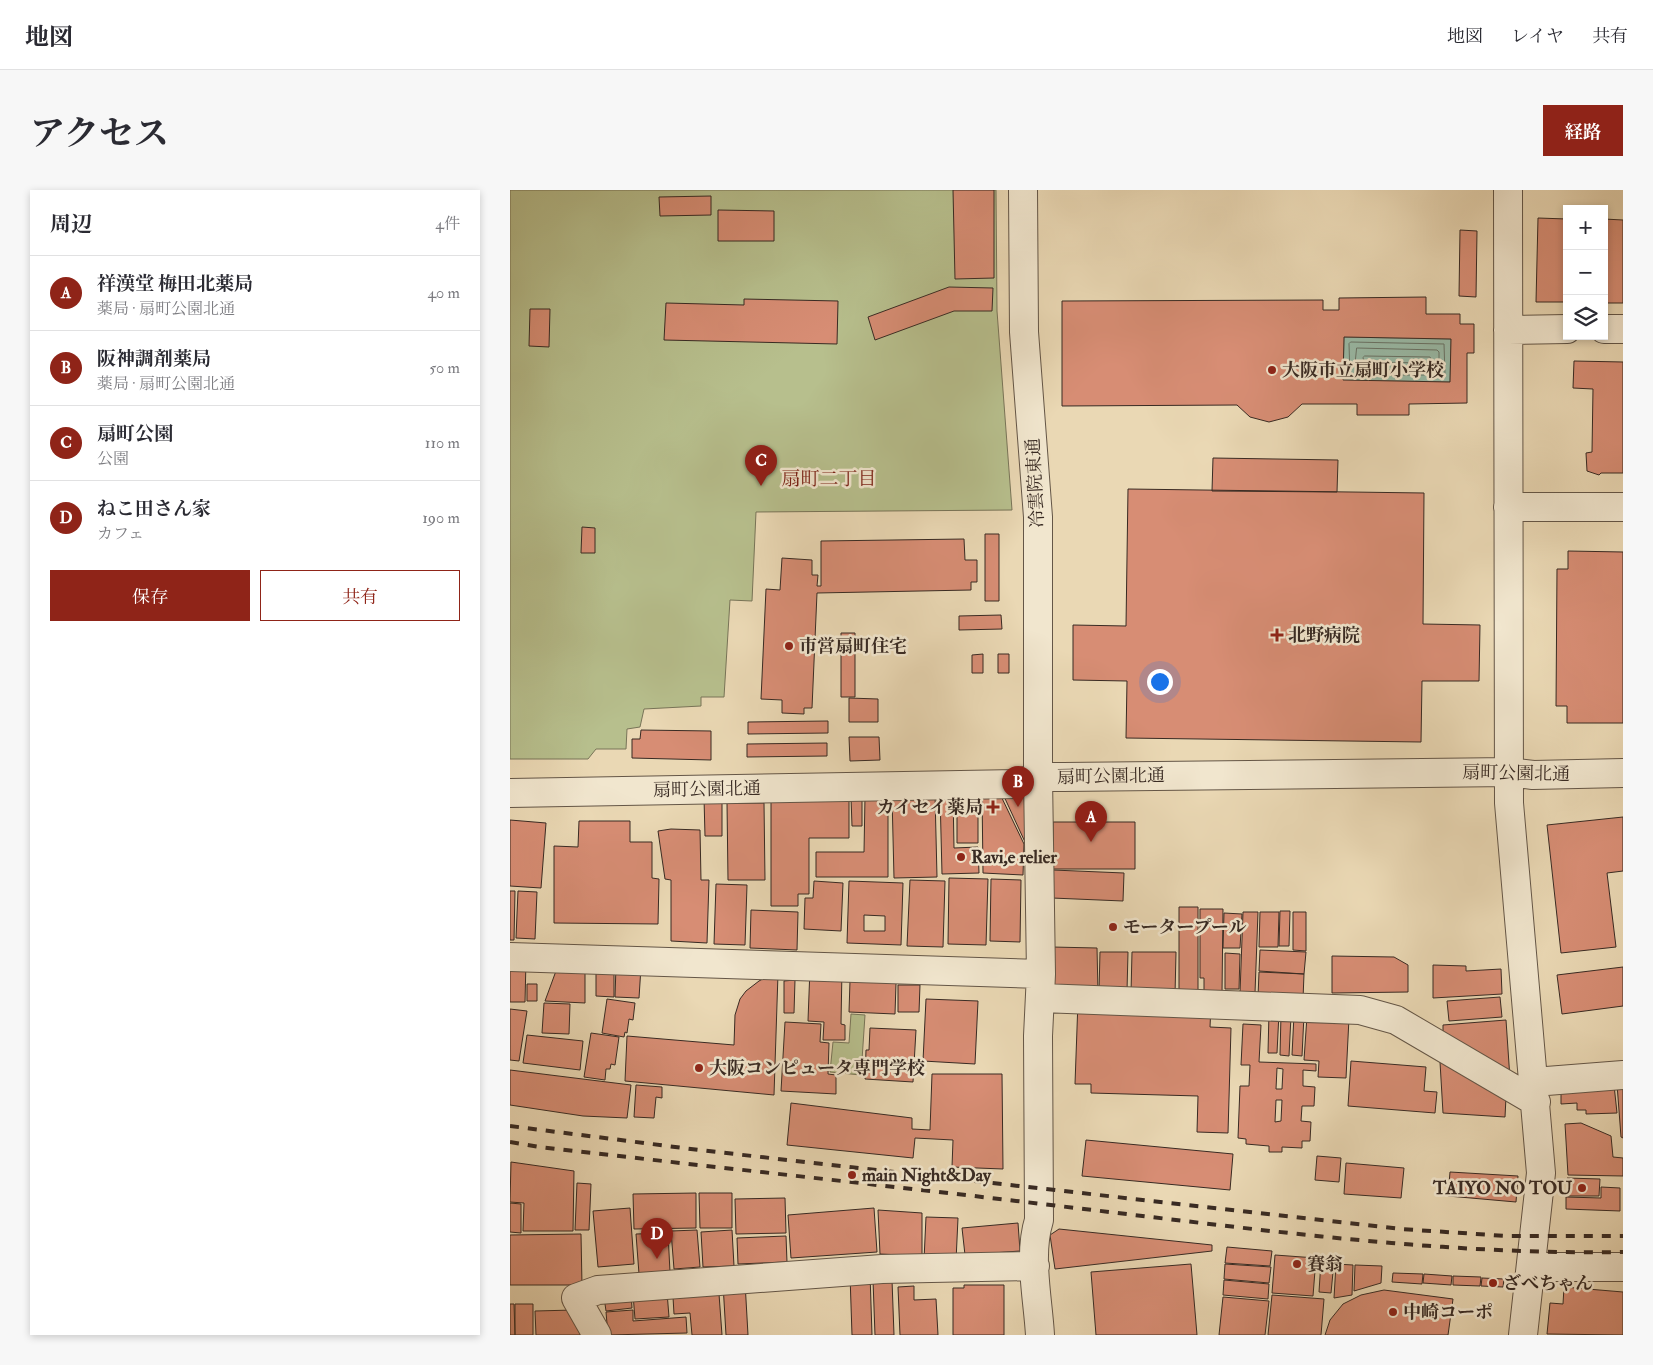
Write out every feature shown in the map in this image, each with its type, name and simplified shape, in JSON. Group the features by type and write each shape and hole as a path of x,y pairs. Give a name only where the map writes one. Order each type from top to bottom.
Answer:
{"street":[{"name":"冷雲院東通","path":"1023,190 1024,332 1038,517 1038,777 1041,986 1038,1036 1039,1220 1036,1232 1035,1266 1040,1335"},
{"path":"1508,190 1509,803 1542,1173 1523,1335"},
{"path":"1508,330 1563,329"},
{"path":"1608,329 1623,329"},
{"path":"1508,506 1623,506"},
{"name":"扇町公園北通","path":"510,793 1017,784 1038,777 1509,772 1533,775 1623,773"},
{"path":"510,957 1041,986 1360,1010 1396,1020 1535,1092 1623,1075"},
{"path":"597,1335 576,1298 598,1290 882,1270 1035,1266"},
{"path":"1531,1267 1623,1267"}],"shaded area":[{"path":"510,190 996,190 997,311 1012,510 756,512 752,601 730,600 724,697 701,697 701,706 644,709 640,727 627,729 626,749 596,749 588,759 510,759"},
{"path":"851,1014 865,1015 861,1075 830,1072 833,1042 849,1043"}],"water":[{"path":"1344,337 1451,339 1450,382 1343,380"}],"building":[{"path":"953,190 994,190 994,278 955,279"},
{"path":"711,196 711,215 660,216 659,197"},
{"path":"718,210 774,211 774,241 718,241"},
{"path":"1538,218 1563,219 1563,302 1536,302"},
{"path":"1608,219 1623,220 1623,303 1608,303"},
{"path":"1460,230 1477,231 1476,297 1459,296"},
{"path":"949,287 993,288 992,311 954,311 875,340 868,317"},
{"path":"1426,297 1426,314 1460,314 1460,324 1474,324 1474,353 1467,353 1467,403 1409,404 1409,415 1357,415 1357,404 1302,404 1288,417 1269,422 1250,417 1237,405 1062,406 1062,301 1323,300 1323,310 1339,310 1339,298","holes":["1344,337 1451,339 1450,382 1343,380"]},
{"path":"744,299 838,301 837,344 664,340 666,303 744,305"},
{"path":"530,309 550,309 549,347 529,346"},
{"path":"1574,361 1623,362 1623,473 1601,473 1599,475 1587,471 1586,453 1592,452 1593,389 1573,388"},
{"path":"1213,458 1338,460 1337,492 1212,491"},
{"path":"1128,489 1424,493 1423,624 1480,625 1479,681 1422,681 1421,742 1126,738 1127,681 1073,680 1073,625 1126,626"},
{"path":"582,527 595,528 595,553 581,553"},
{"path":"985,534 999,534 999,601 985,601"},
{"name":"市営扇町住宅","path":"964,539 965,560 977,560 977,582 971,582 971,590 817,593 812,708 804,708 804,714 782,713 782,700 761,699 766,589 780,590 782,558 812,560 812,575 818,575 817,586 821,586 821,541"},
{"path":"1568,551 1623,552 1623,723 1567,723 1567,706 1556,706 1557,569 1568,569"},
{"path":"1001,615 1002,629 959,630 959,616"},
{"path":"841,633 855,633 855,697 841,697"},
{"path":"983,654 983,673 972,673 972,655"},
{"path":"998,654 1009,654 1009,673 998,673"},
{"path":"849,698 878,699 878,722 849,722"},
{"path":"828,721 828,733 748,734 748,722"},
{"path":"641,730 711,731 711,760 632,758 632,739 640,739"},
{"path":"849,737 879,737 880,760 850,761"},
{"path":"827,743 827,756 747,757 747,744"},
{"path":"982,792 999,792 1024,844 1023,875 983,873"},
{"path":"1002,792 1022,792 1031,800 1025,842"},
{"path":"940,794 953,794 954,848 978,847 979,873 942,874"},
{"path":"957,794 978,794 978,843 957,843"},
{"path":"935,795 937,877 894,878 892,796"},
{"path":"851,797 862,797 862,826 852,826"},
{"path":"865,797 888,798 888,877 816,877 816,852 864,852"},
{"path":"704,798 722,798 722,836 705,836"},
{"path":"771,800 849,800 849,838 809,838 809,894 798,894 798,906 771,906"},
{"path":"727,803 764,803 765,880 728,880"},
{"path":"1623,817 1623,871 1607,873 1616,947 1561,953 1547,825"},
{"path":"510,820 546,823 541,888 510,886"},
{"path":"579,821 630,821 630,842 652,842 652,878 659,879 658,924 554,923 554,846 578,847"},
{"path":"1053,822 1135,822 1135,869 1053,869"},
{"path":"671,829 700,830 701,880 709,880 707,943 671,941 671,880 665,879 658,831"},
{"path":"1053,870 1124,873 1123,901 1052,898"},
{"path":"949,878 988,879 986,945 948,944"},
{"path":"991,879 1021,880 1020,942 990,941"},
{"path":"910,880 945,881 943,947 907,946"},
{"path":"814,881 843,883 841,931 804,929 805,898 813,898"},
{"path":"849,881 903,883 901,945 847,943","holes":["864,915 885,916 885,931 864,931"]},
{"path":"716,884 747,885 745,945 714,944"},
{"path":"510,891 515,891 514,940 510,940"},
{"path":"518,891 537,892 535,939 516,938"},
{"path":"1179,907 1198,907 1198,993 1179,993"},
{"path":"1200,909 1223,909 1222,993 1204,993 1204,978 1200,978"},
{"path":"751,910 798,912 797,950 750,948"},
{"path":"1280,911 1290,911 1289,946 1279,946"},
{"path":"1243,912 1258,912 1255,993 1240,993"},
{"path":"1260,912 1279,912 1278,947 1259,947"},
{"path":"1293,912 1306,912 1306,951 1293,950"},
{"path":"1224,913 1242,914 1240,948 1223,948"},
{"path":"1052,947 1097,948 1098,992 1051,987"},
{"path":"1260,950 1306,952 1304,974 1259,971"},
{"path":"1100,952 1128,952 1127,991 1099,991"},
{"path":"1132,952 1176,952 1175,995 1131,993"},
{"path":"1225,953 1240,954 1239,989 1225,989"},
{"path":"1332,956 1394,957 1408,965 1408,992 1332,993"},
{"path":"510,960 526,960 525,1002 510,1002"},
{"path":"560,960 585,960 585,1003 545,1001"},
{"path":"596,963 614,963 614,997 596,996"},
{"path":"1433,965 1466,966 1466,971 1501,969 1502,994 1433,998"},
{"path":"616,966 641,967 639,998 615,997"},
{"path":"1623,967 1623,1006 1562,1014 1557,975"},
{"path":"810,968 842,969 841,1024 845,1025 845,1040 823,1040 824,1022 808,1021"},
{"path":"1259,972 1304,974 1303,999 1258,997"},
{"path":"778,974 774,1095 625,1081 627,1036 734,1045 735,1015 740,999 746,991 759,981 770,975"},
{"path":"795,980 794,1013 784,1013 784,981"},
{"path":"850,981 896,983 895,1014 849,1012"},
{"path":"527,984 537,984 537,1001 527,1001"},
{"path":"898,985 920,985 919,1012 898,1012"},
{"path":"1500,997 1502,1017 1449,1021 1447,1001"},
{"path":"607,999 635,1003 633,1020 629,1019 627,1033 625,1032 624,1037 602,1033"},
{"path":"926,999 978,1001 975,1064 923,1061"},
{"path":"1078,1001 1211,1006 1210,1027 1231,1028 1228,1133 1197,1132 1198,1096 1091,1093 1091,1084 1075,1084"},
{"path":"544,1003 570,1004 569,1034 542,1033"},
{"path":"510,1009 527,1011 519,1061 510,1060"},
{"path":"1269,1012 1279,1013 1277,1053 1268,1053"},
{"path":"1281,1015 1291,1016 1289,1056 1280,1055"},
{"path":"1294,1015 1304,1015 1302,1056 1292,1055"},
{"path":"1307,1016 1349,1018 1346,1078 1318,1077 1319,1061 1304,1060"},
{"path":"1506,1020 1510,1079 1443,1040 1443,1025"},
{"path":"785,1022 821,1024 820,1042 829,1043 828,1074 836,1075 836,1094 781,1091"},
{"path":"1243,1024 1261,1025 1259,1062 1316,1064 1316,1071 1303,1070 1303,1086 1315,1087 1314,1106 1302,1106 1301,1121 1311,1122 1310,1141 1302,1141 1302,1148 1282,1147 1282,1152 1269,1152 1269,1146 1246,1144 1246,1139 1238,1138 1240,1086 1249,1086 1250,1065 1241,1065","holes":["1277,1068 1283,1069 1282,1089 1276,1089","1276,1100 1282,1100 1281,1121 1275,1122"]},
{"path":"870,1028 916,1030 913,1082 865,1079 866,1050 869,1050"},
{"path":"591,1033 619,1037 615,1065 611,1064 610,1069 606,1069 605,1080 584,1077"},
{"path":"527,1035 583,1041 580,1070 523,1063"},
{"path":"1351,1061 1426,1067 1424,1091 1437,1092 1435,1113 1348,1106"},
{"path":"1440,1062 1448,1063 1506,1097 1505,1117 1443,1113"},
{"path":"510,1070 631,1085 627,1118 583,1116 510,1105"},
{"path":"932,1074 1002,1074 1003,1169 952,1167 953,1140 915,1138 913,1158 787,1145 791,1103 912,1118 912,1129 930,1130"},
{"path":"1617,1084 1623,1084 1623,1138 1621,1137"},
{"path":"636,1085 662,1087 662,1098 656,1097 654,1118 634,1117"},
{"path":"1614,1085 1617,1113 1586,1114 1586,1110 1577,1110 1577,1103 1561,1104 1561,1090"},
{"path":"1581,1123 1611,1136 1613,1157 1623,1158 1623,1176 1568,1175 1565,1124"},
{"path":"1086,1140 1233,1154 1230,1190 1082,1176"},
{"path":"1317,1156 1341,1158 1339,1182 1315,1180"},
{"path":"511,1162 574,1171 573,1231 523,1231 524,1203 510,1202"},
{"path":"1346,1163 1404,1168 1401,1198 1344,1194"},
{"path":"1450,1172 1518,1176 1516,1202 1448,1196"},
{"path":"1567,1178 1600,1179 1599,1196 1567,1196"},
{"path":"577,1183 591,1184 589,1230 575,1230"},
{"path":"1601,1187 1620,1188 1620,1211 1566,1209 1566,1197 1601,1198"},
{"path":"696,1193 696,1228 634,1229 633,1194"},
{"path":"699,1193 732,1193 732,1228 700,1228"},
{"path":"785,1198 786,1233 736,1234 735,1199"},
{"path":"510,1203 521,1204 521,1233 510,1232"},
{"path":"630,1208 634,1264 598,1267 593,1211"},
{"path":"874,1208 877,1252 791,1258 788,1215"},
{"path":"878,1210 922,1213 922,1256 880,1254"},
{"path":"926,1217 958,1218 956,1261 924,1260"},
{"path":"1018,1223 1020,1251 965,1255 962,1228"},
{"path":"1059,1229 1212,1245 1212,1251 1055,1269 1050,1235"},
{"path":"697,1230 700,1267 674,1269 671,1231"},
{"path":"732,1230 734,1266 703,1267 701,1232"},
{"path":"668,1233 670,1272 639,1274 636,1234"},
{"path":"581,1234 582,1285 510,1285 510,1235"},
{"path":"786,1236 787,1262 738,1264 737,1238"},
{"path":"1227,1247 1272,1251 1270,1266 1225,1263"},
{"path":"1275,1255 1316,1258 1313,1296 1272,1293"},
{"path":"1321,1261 1334,1262 1331,1293 1319,1292"},
{"path":"1191,1264 1197,1335 1096,1335 1091,1272"},
{"path":"1225,1264 1271,1267 1269,1283 1224,1279"},
{"path":"1336,1264 1353,1265 1352,1295 1334,1298"},
{"path":"1355,1265 1382,1266 1381,1283 1354,1291"},
{"path":"1393,1273 1423,1274 1422,1284 1392,1282"},
{"path":"870,1274 872,1335 852,1335 850,1275"},
{"path":"1424,1274 1452,1276 1451,1285 1423,1283"},
{"path":"1453,1276 1481,1277 1480,1286 1453,1285"},
{"path":"1482,1278 1504,1279 1503,1287 1481,1286"},
{"path":"873,1280 892,1280 894,1335 875,1335"},
{"path":"1224,1280 1269,1284 1268,1299 1223,1295"},
{"path":"745,1282 748,1335 726,1335 723,1284"},
{"path":"964,1285 1004,1285 1004,1335 953,1335 953,1288 964,1288"},
{"path":"914,1286 914,1300 936,1299 938,1335 900,1335 898,1287"},
{"path":"1564,1287 1623,1292 1623,1335 1547,1334 1550,1303 1563,1304"},
{"name":"中崎コーポ","path":"1384,1290 1453,1299 1448,1335 1325,1335 1330,1320 1343,1304 1361,1295"},
{"path":"667,1292 669,1317 635,1319 633,1294"},
{"path":"631,1294 632,1308 606,1311 604,1297"},
{"path":"719,1294 722,1335 692,1335 690,1313 674,1314 673,1297"},
{"path":"1272,1295 1324,1299 1321,1335 1268,1335"},
{"path":"1223,1297 1269,1301 1265,1335 1219,1335"},
{"path":"510,1304 514,1304 515,1335 510,1335"},
{"path":"515,1304 533,1304 533,1335 515,1335"},
{"path":"574,1310 574,1323 580,1323 580,1335 536,1335 535,1311"},
{"path":"633,1310 633,1321 686,1317 687,1333 608,1335 606,1312"}],"railway":[{"path":"510,1126 699,1150 1401,1229 1507,1236 1623,1236"},
{"path":"510,1142 540,1147 1353,1240 1488,1250 1623,1252"}],"place":[{"name":"大阪市立扇町小学校","path":"1272,370"},
{"name":"扇町公園","path":"761,486"},
{"name":"北野病院","path":"1277,635"},
{"name":"市営扇町住宅","path":"789,646"},
{"name":"カイセイ薬局","path":"993,807"},
{"name":"阪神調剤薬局","path":"1018,807"},
{"name":"祥漢堂 梅田北薬局","path":"1091,842"},
{"name":"Ravi,e relier","path":"961,857"},
{"name":"モータープール","path":"1113,927"},
{"name":"大阪コンピュータ専門学校","path":"699,1068"},
{"name":"main Night&Day","path":"852,1175"},
{"name":"TAIYO NO TOU","path":"1582,1188"},
{"name":"ねこ田さん家","path":"657,1259"},
{"name":"賽翁","path":"1297,1264"},
{"name":"ざべちゃん","path":"1493,1283"},
{"name":"中崎コーポ","path":"1393,1312"}],"district":[{"name":"扇町二丁目","path":"829,478"}]}
